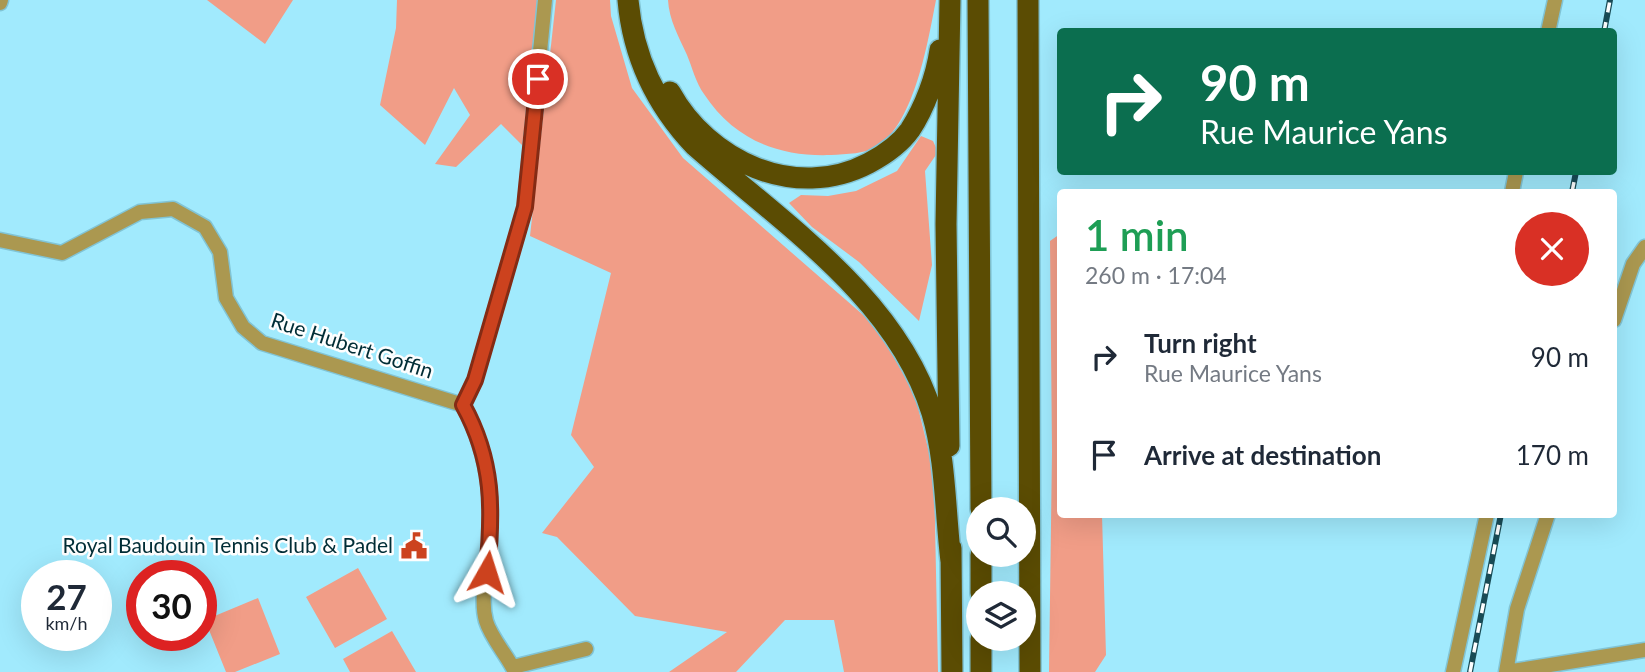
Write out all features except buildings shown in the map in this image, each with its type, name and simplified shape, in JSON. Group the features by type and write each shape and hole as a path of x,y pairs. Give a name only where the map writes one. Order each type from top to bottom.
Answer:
{"highway":[{"path":"628,0 634,33 648,78 675,124 695,146 844,276 876,309 914,363 933,416 943,464 951,561"},
{"path":"642,0 653,55 677,104 709,140 733,158 751,167 796,179 819,178 859,169 878,159 909,131 931,88 938,64 948,0"},
{"path":"948,0 946,224 952,672"},
{"path":"978,0 981,497"},
{"path":"1028,0 1031,672"},
{"path":"981,651 981,672"}],"street":[{"path":"545,0 525,207 475,380 463,405 479,434 489,476 492,521 484,601 486,622 514,670 586,649"},
{"path":"1549,28 1555,0"},
{"name":"Rue Hubert Goffin","path":"0,240 62,253 140,212 173,209 205,227 220,252 226,298 243,327 262,343 463,405"},
{"path":"1617,311 1633,264 1645,247"},
{"path":"1453,672 1487,518"},
{"path":"1547,518 1517,609 1506,672 1645,650"}],"shaded area":[{"path":"207,0 293,0 265,44"},
{"path":"397,0 538,0 522,145 501,124 456,167 435,164 470,115 454,88 425,145 380,105 396,28"},
{"path":"556,0 610,0 611,16 632,88 683,158 877,327 915,395 934,473 938,672 844,672 834,620 785,620 736,672 669,672 727,632 635,616 557,537 542,533 594,467 571,435 611,273 530,236"},
{"path":"668,0 936,0 929,37 911,100 891,134 868,151 812,155 776,149 759,142 729,123 716,110 699,85 672,21"},
{"path":"921,136 933,141 938,152 925,171 932,265 919,321 859,262 812,227 789,203 801,195 828,196 856,191 897,171"},
{"path":"1057,236 1057,518 1102,518 1106,655 1095,672 1049,672 1052,451 1050,241"},
{"path":"358,568 387,619 335,648 306,597"},
{"path":"258,598 280,654 235,672 226,672 217,650 217,615"},
{"path":"392,631 416,672 350,672 343,659"}],"railway":[{"path":"1605,28 1610,0"},
{"path":"1573,189 1575,175"},
{"path":"1470,672 1500,518"}],"place":[{"name":"Royal Baudouin Tennis Club & Padel","path":"414,546"}],"route":[{"path":"487,572 492,521 489,476 479,434 463,405 475,380 525,207 538,79"}]}
